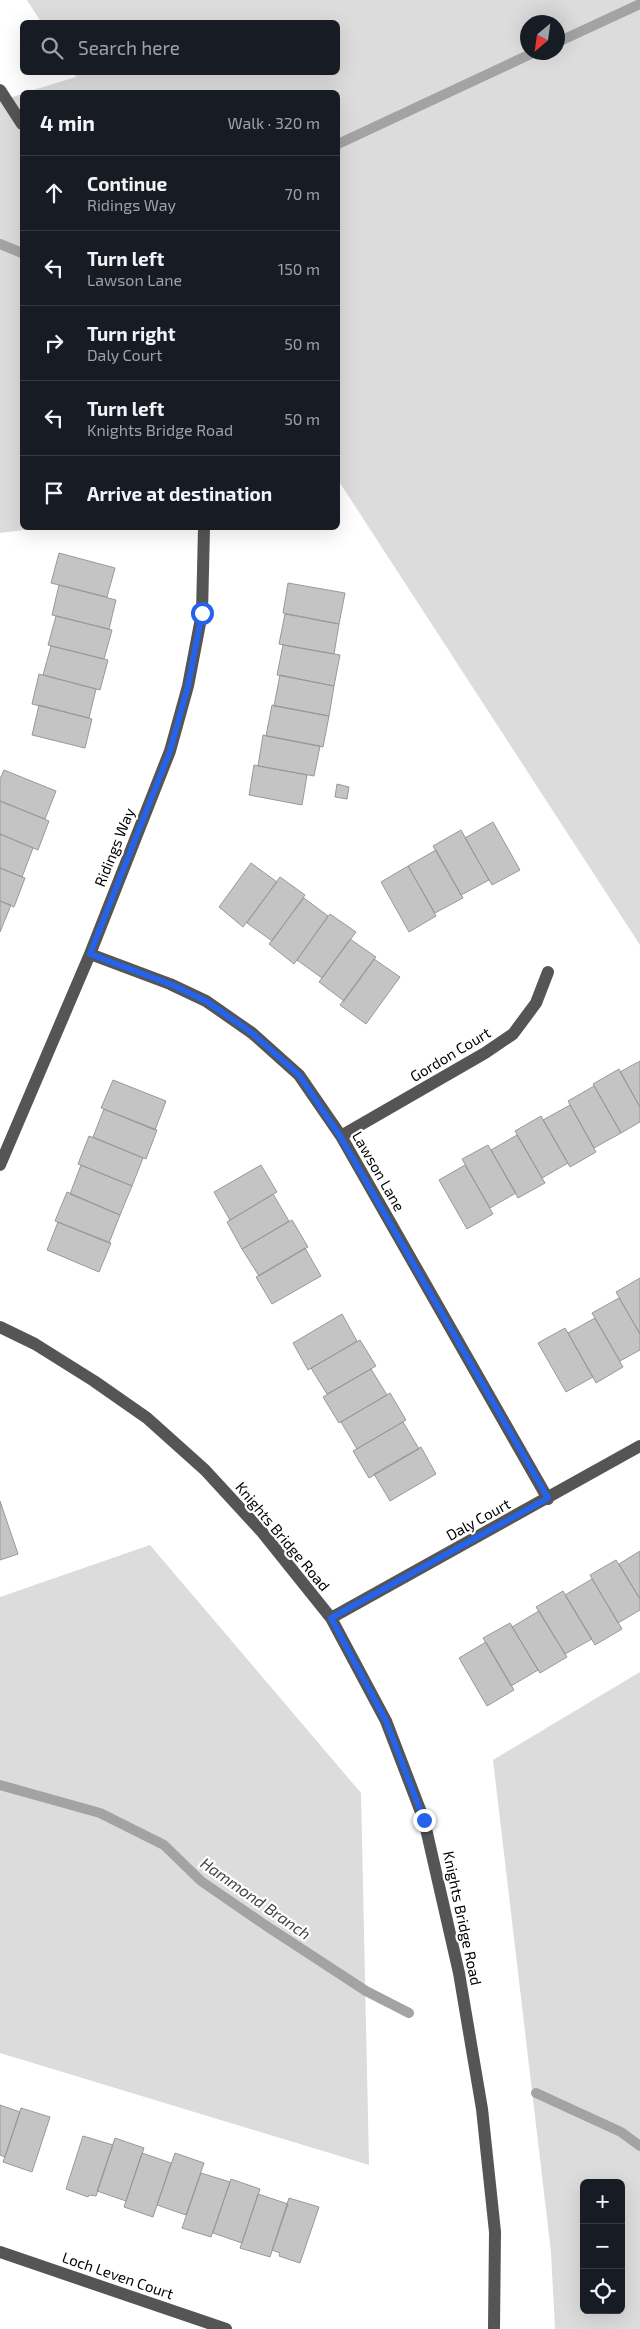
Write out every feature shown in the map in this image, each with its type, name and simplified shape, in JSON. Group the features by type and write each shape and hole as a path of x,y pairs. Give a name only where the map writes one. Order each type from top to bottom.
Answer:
{"street":[{"path":"0,90 20,121"},
{"name":"Ridings Way","path":"0,1165 90,954 170,751 188,686 202,613 204,530"},
{"name":"Lawson Lane","path":"90,954 170,984 206,1001 252,1033 299,1075 340,1136 548,1498"},
{"name":"Gordon Court","path":"340,1136 485,1053 513,1034 536,1003 548,972"},
{"name":"Knights Bridge Road","path":"0,1327 35,1344 87,1376 154,1425 205,1470 262,1532 331,1618 386,1721 424,1820 459,1973 482,2109 495,2232 494,2329"},
{"name":"Daly Court","path":"331,1618 640,1446"},
{"name":"Loch Leven Court","path":"0,2252 226,2329"}],"shaded area":[{"path":"27,0 640,0 640,945 340,483 340,90 34,90 76,77 75,75 340,75 340,20 40,20"},
{"path":"20,95 20,530 23,530 0,533 0,101"},
{"path":"150,1545 361,1793 369,2165 0,2053 0,1597"},
{"path":"640,1672 640,2329 555,2329 551,2252 493,1760"}],"building":[{"path":"59,553 115,568 107,597 51,583"},
{"path":"288,583 345,593 339,624 283,613"},
{"path":"59,585 116,600 109,629 52,615"},
{"path":"285,614 339,624 334,654 279,644"},
{"path":"56,616 112,630 104,659 48,645"},
{"path":"283,645 340,655 334,686 277,675"},
{"path":"51,646 108,660 100,690 43,675"},
{"path":"39,674 96,689 89,718 32,704"},
{"path":"280,675 334,686 329,716 274,706"},
{"path":"39,705 92,719 85,748 32,735"},
{"path":"272,705 329,716 323,747 266,736"},
{"path":"263,735 320,746 314,776 258,766"},
{"path":"254,765 307,775 302,805 249,795"},
{"path":"4,770 56,791 45,819 0,801 0,779"},
{"path":"337,784 349,787 347,799 335,797"},
{"path":"0,801 49,821 38,850 0,834"},
{"path":"493,822 520,870 492,885 465,838"},
{"path":"461,830 489,880 461,895 433,846"},
{"path":"0,834 33,848 22,877 0,868"},
{"path":"436,850 463,898 435,913 408,866"},
{"path":"251,863 277,882 243,927 219,907"},
{"path":"408,866 436,916 409,932 381,882"},
{"path":"0,868 25,878 14,907 0,901"},
{"path":"280,877 305,895 272,941 247,923"},
{"path":"304,898 328,916 294,964 269,944"},
{"path":"0,901 11,905 0,932"},
{"path":"330,914 356,932 322,978 297,960"},
{"path":"350,939 376,957 344,1001 319,982"},
{"path":"374,959 400,977 366,1024 340,1005"},
{"path":"640,1061 640,1107 620,1072"},
{"path":"619,1069 640,1107 640,1122 621,1133 593,1084"},
{"path":"113,1080 166,1101 155,1130 101,1108"},
{"path":"594,1086 621,1133 594,1148 568,1101"},
{"path":"570,1105 596,1152 570,1167 543,1120"},
{"path":"104,1109 157,1130 146,1159 93,1137"},
{"path":"541,1116 568,1163 542,1178 515,1131"},
{"path":"517,1135 545,1183 518,1198 491,1150"},
{"path":"89,1136 143,1158 132,1186 78,1164"},
{"path":"488,1145 516,1193 490,1208 462,1159"},
{"path":"81,1165 132,1186 120,1215 70,1194"},
{"path":"261,1165 277,1192 230,1220 214,1192"},
{"path":"465,1165 493,1214 467,1229 439,1180"},
{"path":"67,1192 120,1215 109,1243 55,1221"},
{"path":"273,1194 289,1221 242,1249 227,1222"},
{"path":"292,1220 308,1247 259,1276 242,1249"},
{"path":"58,1222 111,1243 99,1272 47,1250"},
{"path":"305,1248 321,1276 272,1304 256,1277"},
{"path":"640,1278 640,1334 616,1292"},
{"path":"619,1298 640,1334 640,1350 620,1361 592,1313"},
{"path":"342,1314 357,1341 308,1370 293,1343"},
{"path":"595,1318 623,1367 596,1383 568,1333"},
{"path":"565,1328 593,1377 566,1392 538,1343"},
{"path":"360,1340 376,1366 327,1394 311,1368"},
{"path":"371,1369 387,1395 339,1423 323,1397"},
{"path":"390,1393 406,1420 357,1449 341,1422"},
{"path":"403,1422 419,1449 369,1478 353,1451"},
{"path":"421,1447 436,1474 390,1501 374,1474"},
{"path":"0,1501 18,1554 0,1560"},
{"path":"640,1551 640,1599 619,1564"},
{"path":"616,1560 640,1599 640,1610 618,1623 590,1575"},
{"path":"592,1579 622,1629 595,1645 565,1595"},
{"path":"563,1591 592,1639 565,1654 536,1607"},
{"path":"539,1611 567,1657 540,1673 512,1627"},
{"path":"510,1623 538,1670 511,1686 483,1638"},
{"path":"486,1642 514,1690 487,1706 459,1658"},
{"path":"0,2105 20,2112 5,2157 0,2155"},
{"path":"21,2108 50,2117 32,2172 3,2162"},
{"path":"83,2136 113,2145 96,2196 89,2195 88,2197 66,2189"},
{"path":"115,2138 144,2148 126,2201 97,2191"},
{"path":"142,2153 171,2163 153,2217 124,2207"},
{"path":"175,2153 204,2163 186,2215 157,2205"},
{"path":"201,2173 230,2182 211,2237 182,2228"},
{"path":"231,2179 260,2189 242,2243 213,2233"},
{"path":"258,2194 288,2204 270,2257 240,2248"},
{"path":"289,2198 319,2207 300,2263 279,2256 280,2253 272,2250"}],"waterway":[{"path":"565,39 640,4"},
{"path":"340,143 520,59"},
{"path":"0,244 20,252"},
{"name":"Hammond Branch","path":"0,1785 100,1813 164,1845 201,1881 265,1925 366,1991 409,2013"},
{"name":"Hammond Branch","path":"536,2093 621,2132 640,2146"}],"route":[{"path":"202,613 188,686 170,751 90,954 170,984 206,1001 252,1033 299,1075 340,1136 548,1498 331,1618 386,1721 424,1820"}]}
